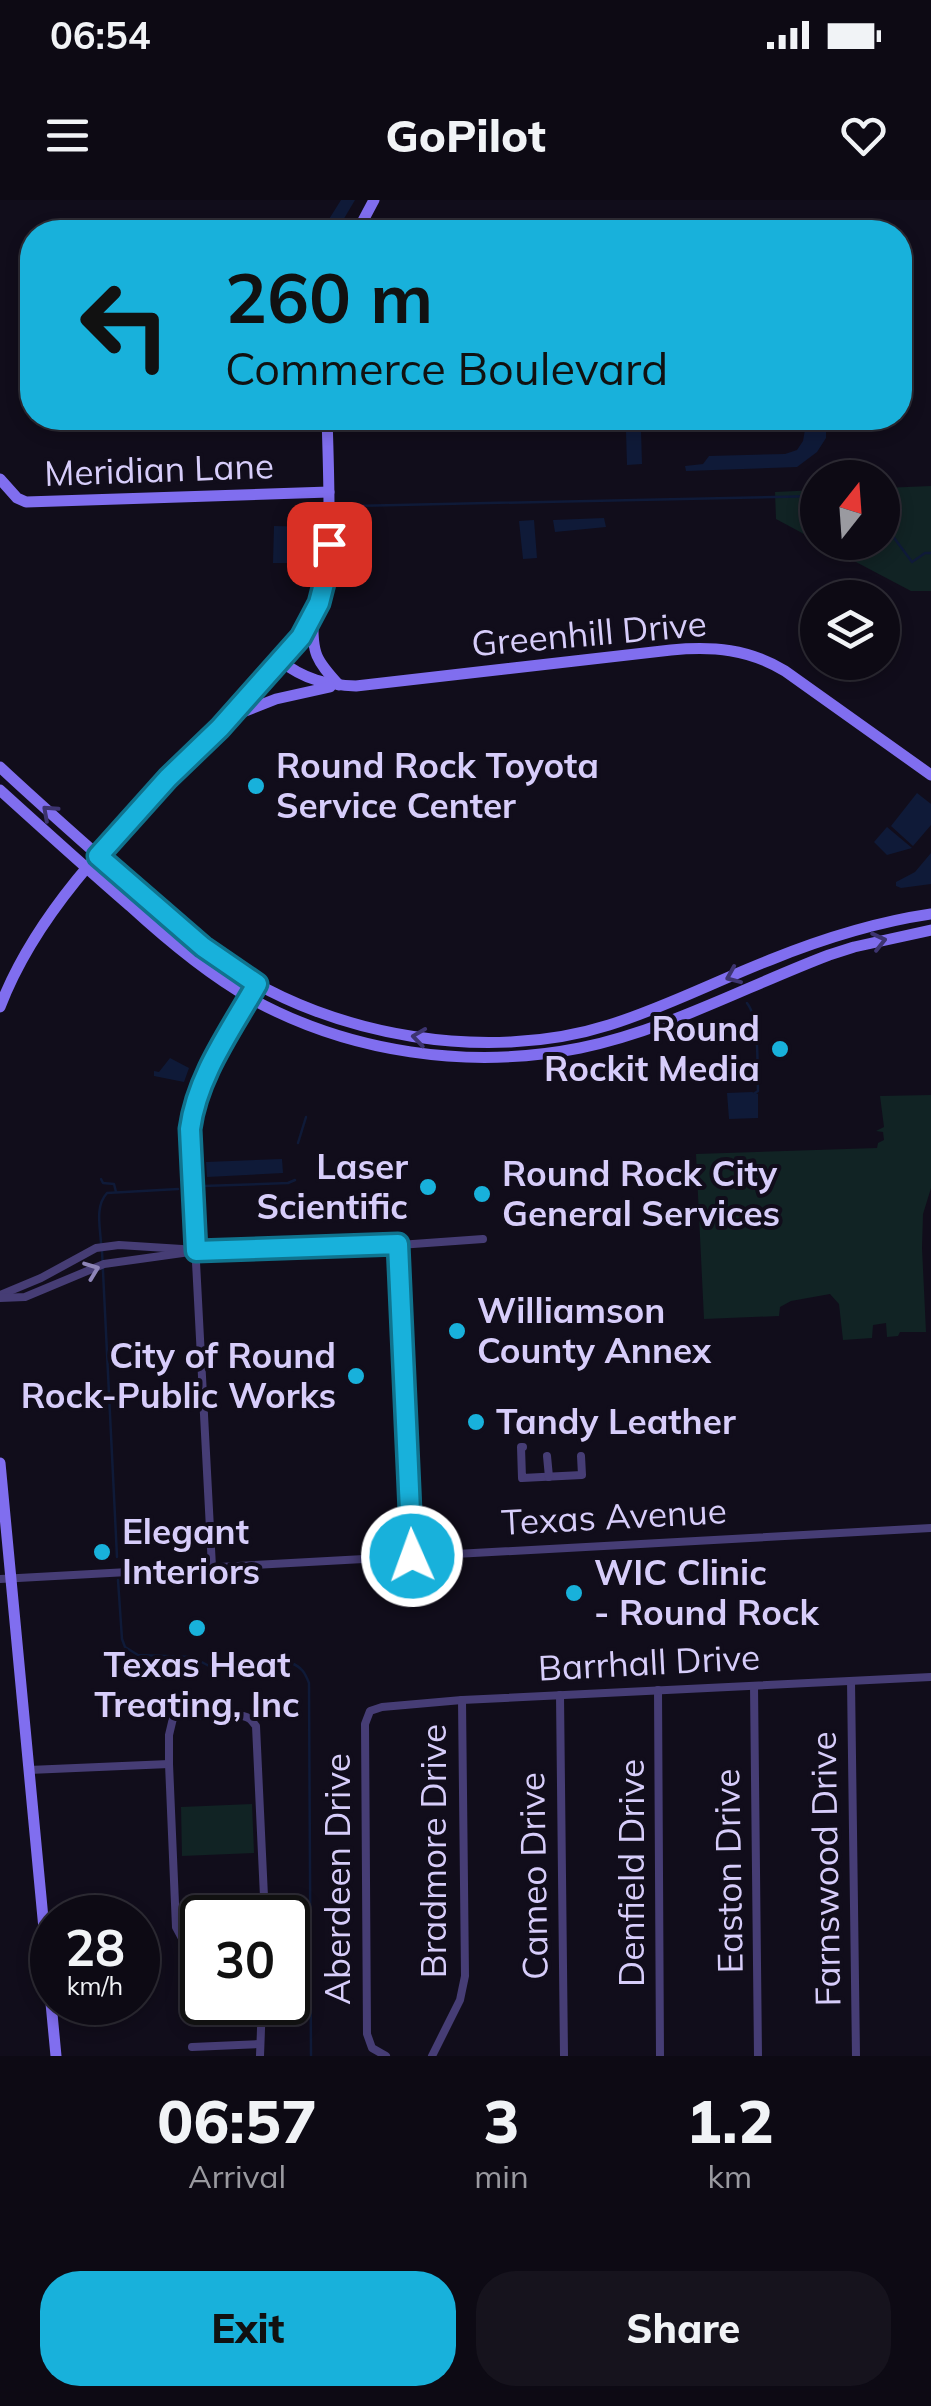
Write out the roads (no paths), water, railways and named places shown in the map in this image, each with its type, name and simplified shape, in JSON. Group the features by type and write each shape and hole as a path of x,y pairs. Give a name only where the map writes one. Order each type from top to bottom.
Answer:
{"main road":[{"path":"0,1007 34,940 87,869 301,637 319,603 328,568 327,430"},
{"path":"328,507 311,492 323,486 329,477"},
{"name":"Meridian Lane","path":"0,479 26,502 330,492"},
{"path":"312,615 312,640 318,663 339,686"},
{"name":"Greenhill Drive","path":"281,661 308,678 356,686 697,648 733,650 785,671 931,776"},
{"path":"228,719 276,699 339,686"},
{"path":"0,767 203,947 257,984 319,1012 388,1032 454,1041 530,1040 604,1027 789,953 862,929 931,914"},
{"path":"0,790 196,962 250,998 346,1039 439,1056 511,1057 580,1048 662,1023 854,947 931,930"},
{"path":"0,1462 5,1578 56,2056"}],"street":[{"path":"212,1567 190,1144 192,1115 202,1082 257,984"},
{"path":"0,1296 25,1297 104,1264 196,1251 483,1239"},
{"path":"398,1244 412,1556"},
{"path":"0,1296 96,1248 133,1245 196,1251"},
{"path":"524,1446 522,1478 582,1475 581,1456"},
{"path":"547,1456 549,1477"},
{"name":"Texas Avenue","path":"5,1578 931,1528"},
{"name":"Barrhall Drive","path":"370,1710 462,1700 931,1677"},
{"name":"Farnswood Drive","path":"851,1681 856,2056"},
{"name":"Easton Drive","path":"754,1686 758,2056"},
{"name":"Denfield Drive","path":"658,1690 660,2056"},
{"name":"Cameo Drive","path":"560,1695 564,2056"},
{"name":"Bradmore Drive","path":"432,2056 460,2000 464,1976 462,1700"},
{"name":"Aberdeen Drive","path":"370,1710 365,1724 367,2034 372,2048 386,2056"},
{"path":"180,1936 169,1764 174,1714 243,1716 256,1726 264,1895"},
{"path":"28,1770 169,1764"},
{"path":"260,2056 261,2025"},
{"path":"192,2047 260,2044"}],"water":[{"path":"341,200 355,200 343,220 328,220"},
{"path":"641,430 642,464 627,465 626,431"},
{"path":"805,430 826,430 826,438 817,452 800,460 797,467 686,471 685,466 703,464 709,456 785,454 797,450"},
{"path":"604,518 606,527 555,532 553,520"},
{"path":"534,520 537,558 523,559 519,521"},
{"path":"274,526 313,527 313,563 273,563"},
{"path":"917,793 931,804 931,825 913,846 891,826"},
{"path":"887,827 912,848 887,855 874,842"},
{"path":"931,853 931,884 896,886 896,882 915,872"},
{"path":"170,1058 189,1068 184,1082 154,1076 154,1071 159,1072"},
{"path":"727,1093 758,1094 758,1118 729,1119"},
{"path":"282,1159 283,1173 207,1177 206,1162"}],"waterway":[{"path":"353,506 800,496"},
{"path":"900,546 912,562 931,553"},
{"path":"747,1003 756,1032 755,1093"},
{"path":"298,1143 306,1117"},
{"path":"101,1179 103,1183 114,1184 116,1192"},
{"path":"203,1186 295,1180"},
{"path":"101,1243 100,1210 107,1193 178,1189"},
{"path":"102,1251 117,1557"},
{"path":"118,1580 122,1639 125,1647 138,1655 192,1657 213,1668 291,1663 303,1671 309,1683 311,2056"}],"place":[{"name":"Round Rock Toyota Service Center","path":"256,786"},
{"name":"Round Rockit Media","path":"780,1049"},
{"name":"Laser Scientific","path":"428,1187"},
{"name":"Round Rock City General Services","path":"482,1194"},
{"name":"Williamson County Annex","path":"457,1331"},
{"name":"City of Round Rock-Public Works","path":"356,1376"},
{"name":"Tandy Leather","path":"476,1422"},
{"name":"Elegant Interiors","path":"102,1552"},
{"name":"WIC Clinic - Round Rock","path":"574,1593"},
{"name":"Texas Heat Treating, Inc","path":"197,1628"}]}
